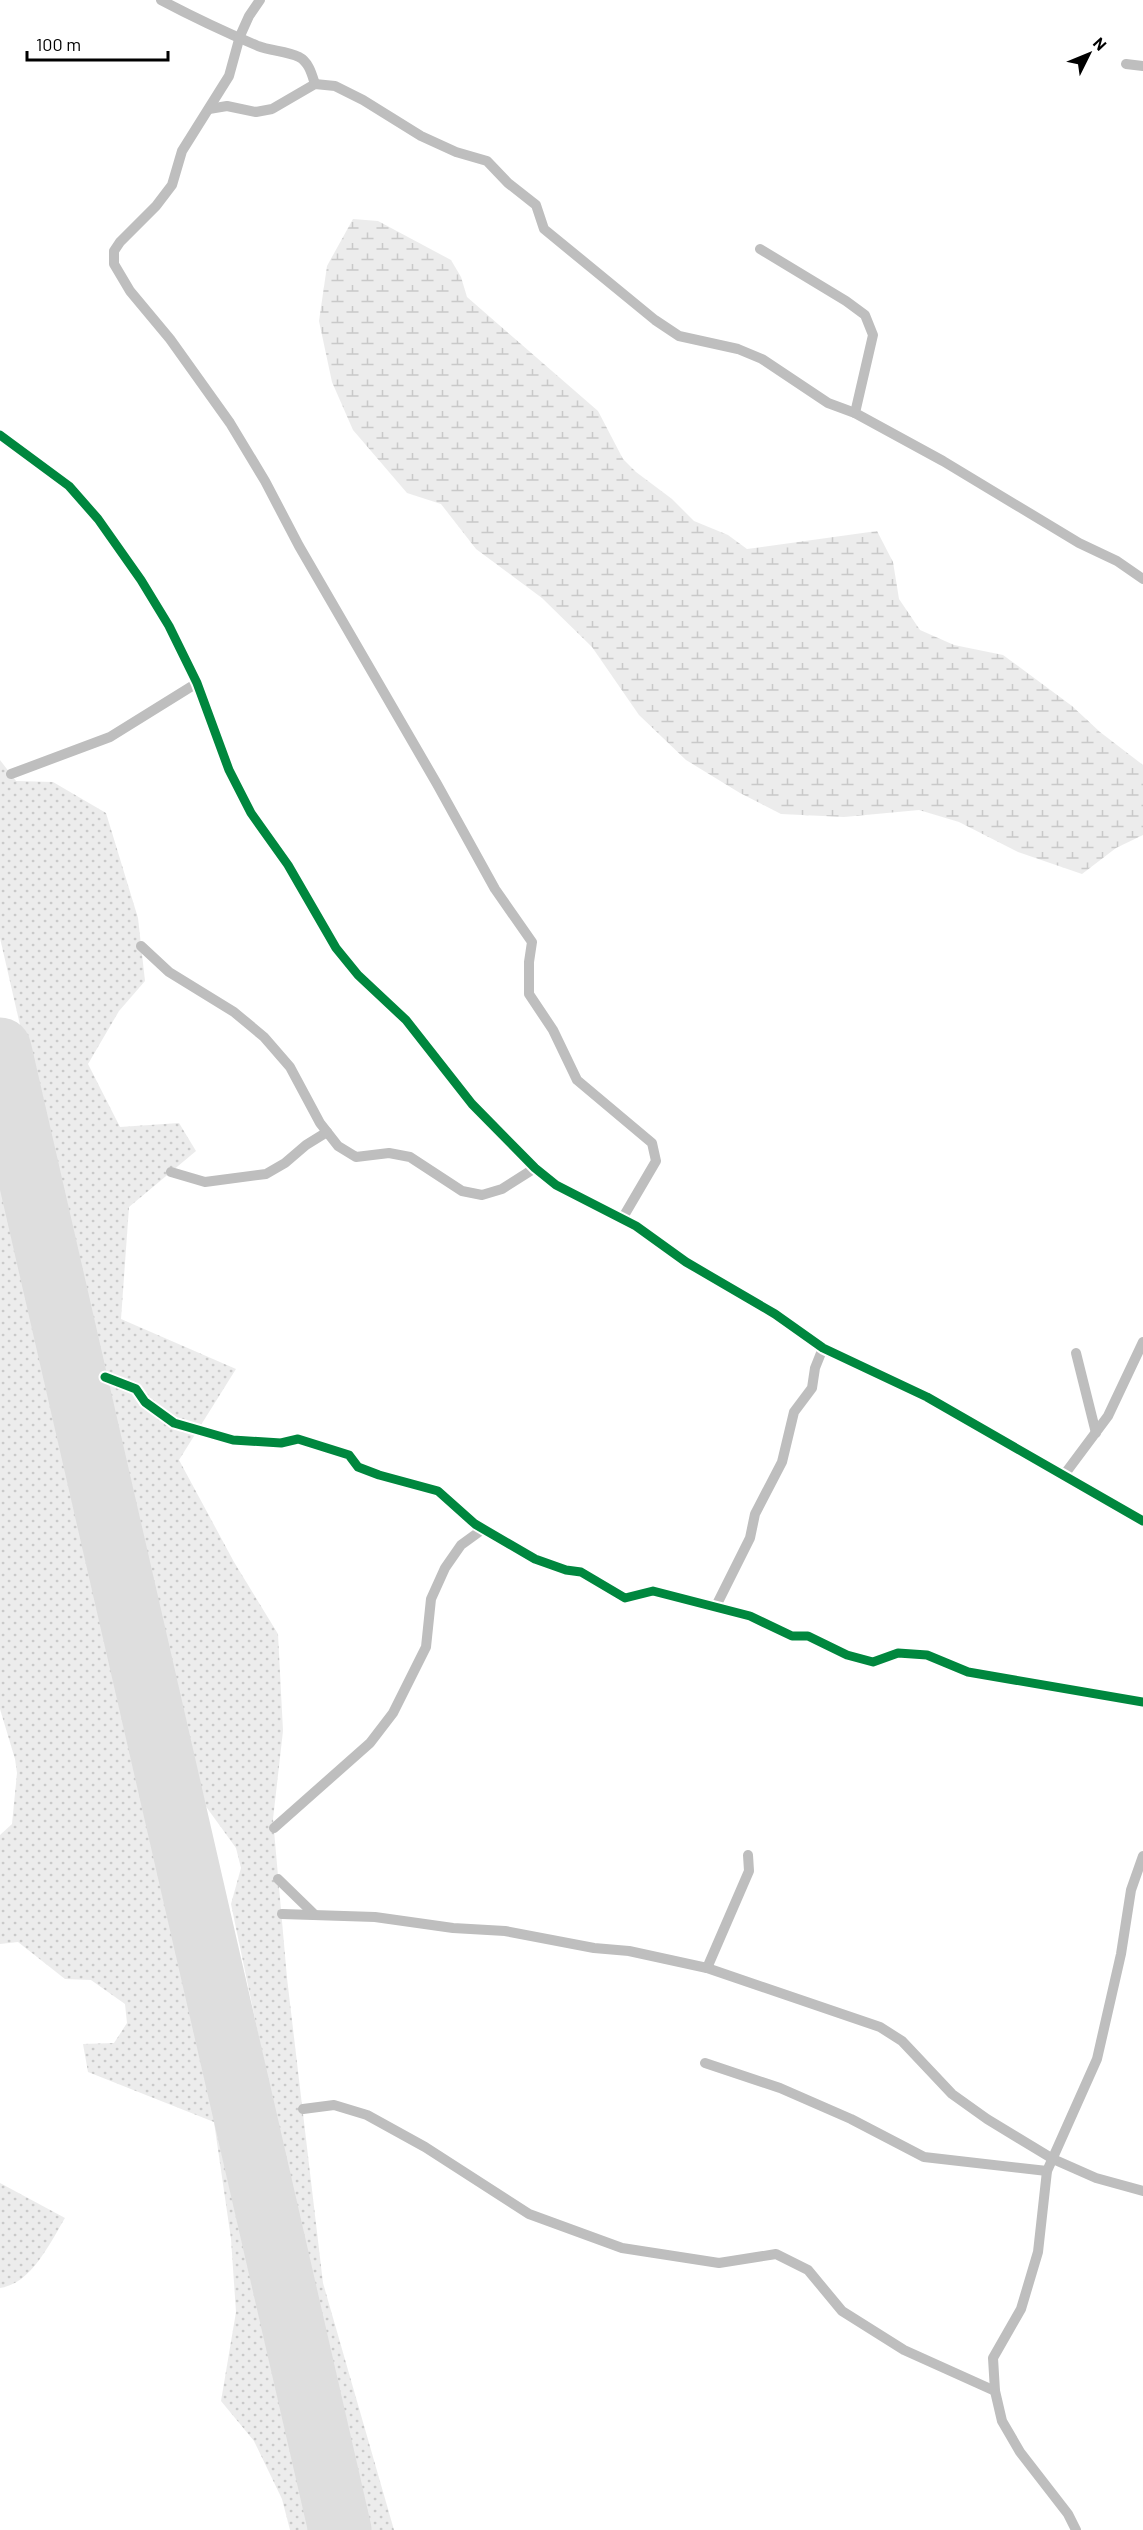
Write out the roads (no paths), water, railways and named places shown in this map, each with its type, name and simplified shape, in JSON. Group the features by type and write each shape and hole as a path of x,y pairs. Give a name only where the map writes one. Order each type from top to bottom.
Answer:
{"street":[{"path":"160,0 208,26 240,36 259,46 301,57 311,71 315,84"},
{"path":"260,0 249,16 240,36 229,76 182,151 172,185 156,206 120,242 114,251 114,264 130,291 170,339 242,442 276,500 298,546 315,571 345,628 437,784 495,889 532,942 529,962 529,994 553,1030 577,1080 652,1143 656,1161 622,1219"},
{"path":"1126,64 1143,66"},
{"path":"209,110 227,106 256,112 272,109 315,84 335,86 363,100 421,136 456,152 488,161 508,183 536,205 544,229 654,320 679,336 738,350 762,359 828,403 855,413 943,461 1079,543 1117,561 1143,579"},
{"path":"760,249 865,315 873,335 855,413"},
{"path":"0,435 69,486 98,519 169,626 197,683 229,770 251,813 288,865 336,948 358,975 406,1020 472,1104 535,1168 556,1185 636,1226 686,1262 792,1324 823,1348 927,1397 1143,1521"},
{"path":"11,774 110,737 197,683"},
{"path":"141,946 169,972 234,1012 264,1037 290,1067 327,1132 338,1146 356,1157 389,1153 410,1157 462,1191 482,1195 502,1189 535,1168"},
{"path":"171,1172 205,1182 266,1174 327,1132"},
{"path":"1064,1475 1108,1416 1143,1342"},
{"path":"715,1608 750,1538 755,1514 782,1462 794,1412 810,1395 815,1368 823,1348"},
{"path":"1076,1353 1096,1433"},
{"path":"105,1377 136,1389 145,1402 174,1423 233,1440 281,1443 298,1439 349,1455 358,1467 438,1491 483,1529 535,1559 566,1570 581,1572 625,1598 653,1591 750,1616 792,1636 808,1636 847,1655 873,1662 898,1653 927,1655 968,1671 1143,1702"},
{"path":"274,1828 370,1743 393,1713 426,1647 431,1599 445,1568 461,1545 483,1529"},
{"path":"707,1968 748,1870 748,1855"},
{"path":"1076,2530 1068,2514 1011,2437 1002,2421 995,2391 993,2358 1021,2309 1038,2252 1047,2171 1097,2059 1122,1954 1131,1890 1143,1856"},
{"path":"278,1880 313,1913"},
{"path":"282,1914 313,1913 375,1917 453,1928 505,1931 594,1948 629,1951 707,1968 880,2027 902,2041 952,2094 987,2119 1053,2159 1096,2178 1143,2191"},
{"path":"705,2063 780,2088 851,2119 924,2157 1047,2171"},
{"path":"303,2109 334,2105 367,2115 425,2147 529,2214 622,2248 720,2263 776,2254 808,2270 842,2311 904,2350 995,2391"}]}
